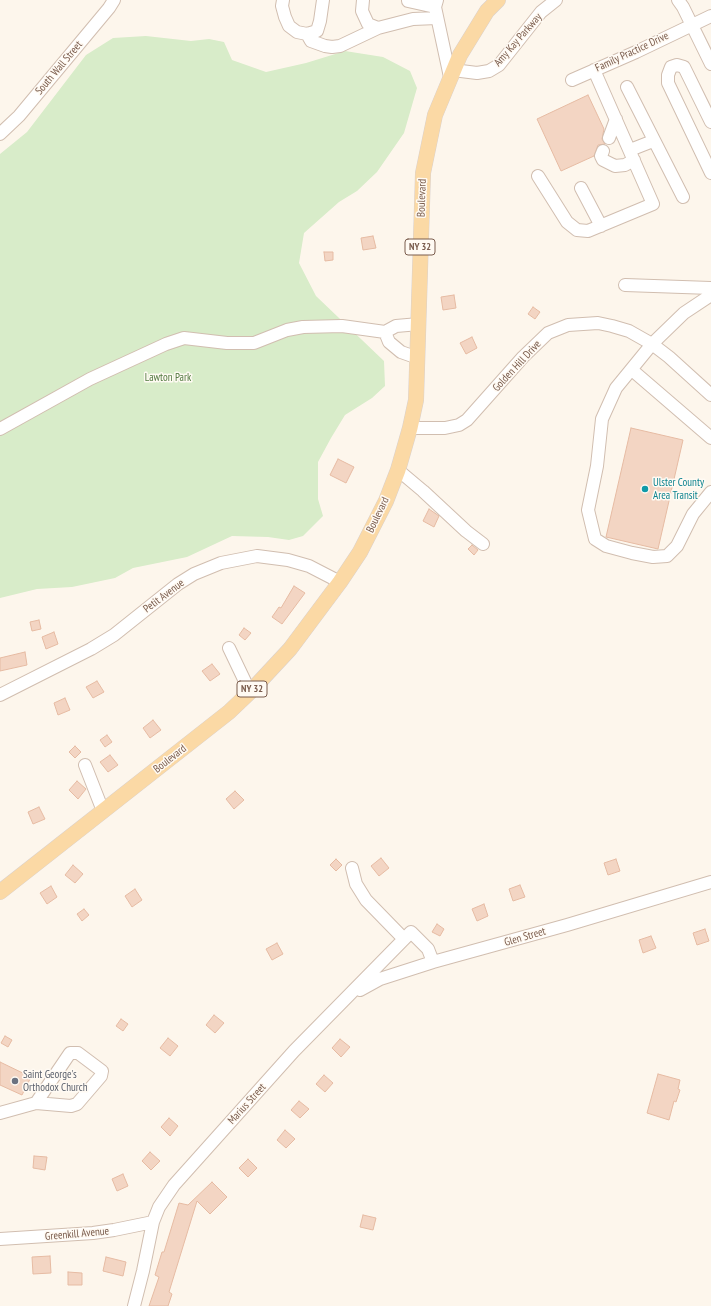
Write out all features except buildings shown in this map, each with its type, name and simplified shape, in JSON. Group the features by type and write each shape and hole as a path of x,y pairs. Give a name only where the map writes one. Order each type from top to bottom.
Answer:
{"main road":[{"name":"Boulevard","path":"0,892 229,712 290,649 340,582 364,546 386,501 398,470 416,400 423,173 435,115 460,55 487,11 498,0"}],"street":[{"name":"South Wall Street","path":"0,134 18,116 109,8 114,0"},
{"path":"283,0 282,6 284,17 289,26 297,32 307,34 316,31 320,21 323,0"},
{"path":"363,0 362,11 368,24 378,28"},
{"path":"408,0 436,8"},
{"name":"Amy Kay Parkway","path":"452,74 489,71 498,66 541,12 556,0"},
{"path":"678,0 710,57"},
{"path":"307,34 310,41 325,46 340,46 378,28 413,19 436,8"},
{"path":"436,8 452,74"},
{"name":"Family Practice Drive","path":"572,80 636,52 711,16"},
{"path":"688,124 710,117 684,67 677,65 671,67 668,75 668,83 711,173"},
{"path":"538,176 567,222 577,230 588,231 653,204 594,70"},
{"path":"627,87 653,141 683,197"},
{"path":"609,138 616,119"},
{"path":"603,151 601,156 603,160 615,166 625,165 632,155 653,141"},
{"path":"582,188 601,226"},
{"path":"625,285 711,288"},
{"path":"711,295 684,313 652,344 616,388 602,419 597,466 588,510 595,539 606,546 632,553 653,557 667,556 677,546 693,514 711,492"},
{"name":"Golden Hill Drive","path":"410,428 445,428 460,425 467,420 523,356 548,333 568,325 592,323 612,326 629,331 652,344 669,357 711,395"},
{"path":"0,429 90,379 166,344 184,338 227,343 254,343 286,330 303,327 342,326 385,332 396,326 419,324"},
{"path":"385,332 389,342 401,352 418,358"},
{"path":"632,370 711,438"},
{"path":"398,470 466,531 483,544"},
{"name":"Petit Avenue","path":"0,695 91,648 114,634 178,584 194,574 221,563 257,556 288,560 309,566 340,582"},
{"path":"229,648 250,692"},
{"path":"85,766 103,811"},
{"path":"352,868 356,884 371,907 407,936 428,949 433,962"},
{"name":"Glen Street","path":"343,1002 358,991 380,979 433,962 567,925 711,882"},
{"name":"Marius Street","path":"134,1306 153,1222 159,1207 174,1185 294,1052 407,936"},
{"path":"0,1113 36,1103 71,1106 77,1104 102,1076 102,1071 78,1053 70,1053 36,1103"},
{"name":"Greenkill Avenue","path":"0,1239 93,1233 153,1222"}],"green space":[{"name":"Lawton Park","path":"146,36 191,41 209,39 224,42 232,60 266,72 306,63 345,51 383,57 410,71 417,88 404,133 377,172 357,191 339,202 304,233 299,263 316,296 384,361 385,386 372,398 345,415 331,438 318,462 318,499 323,516 303,536 289,540 268,537 232,536 187,557 133,568 115,578 72,587 37,589 0,598 0,154 27,132 86,55 113,38"}],"place":[{"name":"Ulster County Area Transit","path":"645,489"},
{"name":"Saint George's Orthodox Church","path":"15,1081"}]}
